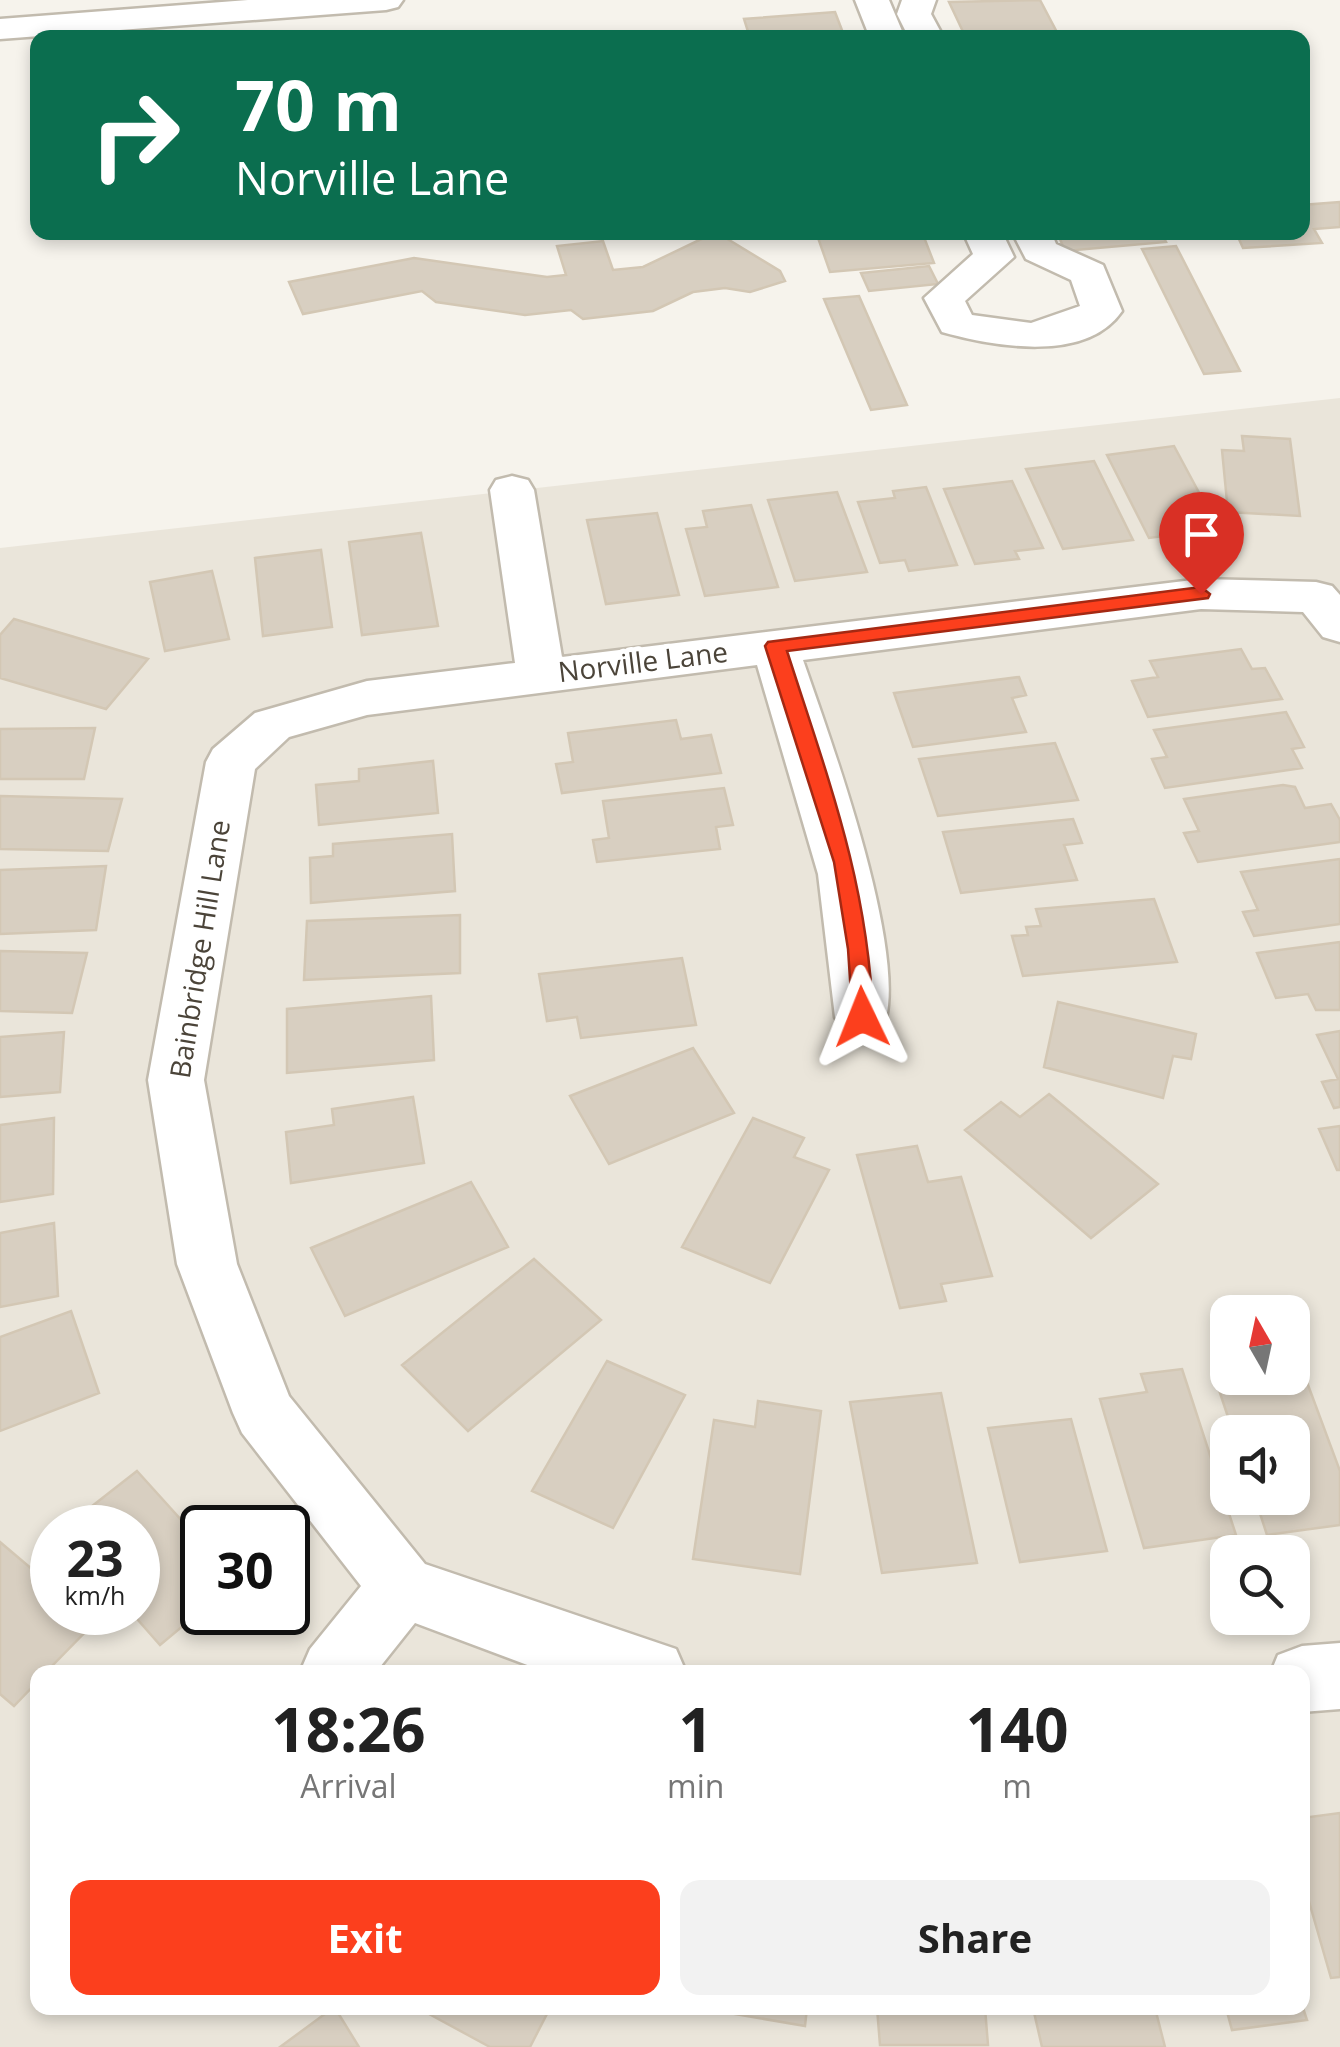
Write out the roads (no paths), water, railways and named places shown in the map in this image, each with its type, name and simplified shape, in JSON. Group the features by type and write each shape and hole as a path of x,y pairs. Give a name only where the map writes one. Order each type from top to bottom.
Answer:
{"street":[{"path":"0,29 104,11 386,0"},
{"path":"986,240 994,257 944,298 956,323 1002,337 1066,333 1102,311 1089,273 1040,251 1035,240"},
{"path":"512,490 541,674"},
{"name":"Norville Lane","path":"272,725 366,698 1201,594 1328,611"},
{"path":"775,646 844,862 860,949 862,1017"},
{"name":"Bainbridge Hill Lane","path":"272,725 230,762 176,1080 206,1264 264,1413 402,1587"},
{"path":"340,1665 402,1587 549,1641 629,1665"},
{"path":"1310,1678 1340,1676"}]}
